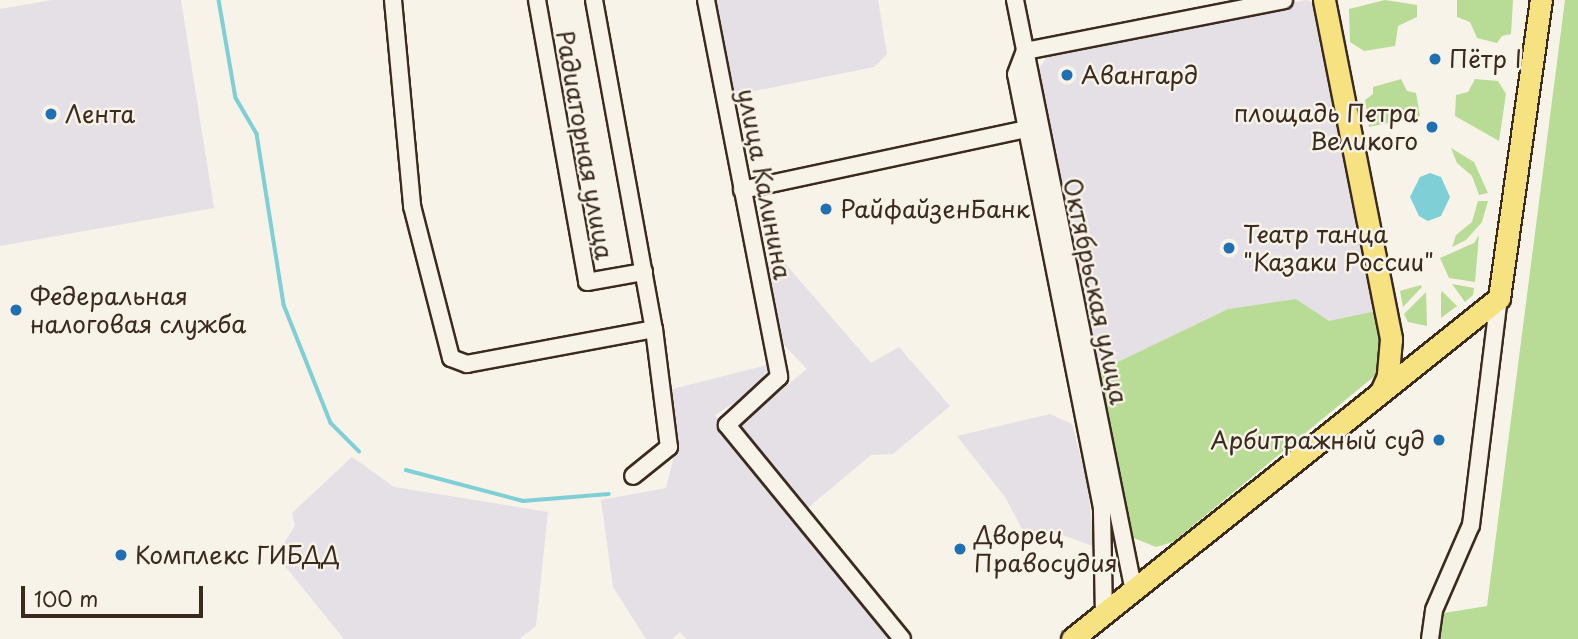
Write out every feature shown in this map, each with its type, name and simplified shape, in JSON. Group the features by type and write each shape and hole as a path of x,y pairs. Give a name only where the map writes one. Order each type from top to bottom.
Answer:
{"main road":[{"path":"1324,0 1391,339 1388,376 1381,392"},
{"path":"1488,306 1530,0"},
{"path":"1072,639 1488,306 1541,0"},
{"path":"1391,339 1401,351 1427,355"}],"street":[{"path":"393,0 412,206 451,358 467,365 654,329"},
{"name":"Радиаторная улица","path":"537,0 587,282 644,272"},
{"name":"Радиаторная улица","path":"594,0 654,329 669,447 633,476"},
{"name":"улица Калинина","path":"706,0 779,377 727,425 902,639"},
{"name":"Октябрьская улица","path":"1015,0 1109,506 1134,592"},
{"path":"1104,615 1109,506 1016,74 1026,51 1284,0"},
{"path":"742,190 1027,129"},
{"path":"1488,306 1496,333"},
{"path":"1430,639 1434,610 1471,526 1496,333 1488,306"}],"shaded area":[{"path":"52,0 181,0 214,208 0,246 0,9"},
{"path":"715,0 878,0 887,54 874,67 734,95"},
{"path":"1306,0 1318,4 1376,311 1329,322 1296,299 1228,309 1097,372 1036,72 1049,55"},
{"path":"783,261 871,363 899,347 950,406 893,454 871,455 804,511 736,427 807,369 782,343 765,263"},
{"path":"771,364 755,389 715,415 895,639 687,639 680,632 672,639 646,639 613,587 601,500 666,488 676,448 669,390"},
{"path":"1050,414 1072,424 1087,482 1095,547 1055,532 1028,540 1005,497 957,436"},
{"path":"352,457 394,487 548,512 536,626 519,639 344,639 276,555 295,526 292,513"}],"green space":[{"path":"1385,0 1417,5 1417,17 1398,26 1395,46 1364,51 1350,42 1349,9"},
{"path":"1457,0 1513,0 1511,34 1502,36 1497,43 1477,38 1470,22 1457,17"},
{"path":"1565,0 1578,0 1578,639 1440,639 1444,613 1487,606"},
{"path":"1401,79 1407,91 1416,93 1420,116 1369,127 1365,100 1373,94 1373,87"},
{"path":"1475,79 1498,81 1506,94 1499,141 1455,116 1456,95 1468,92"},
{"path":"1451,148 1474,162 1488,193 1479,195 1472,176 1457,163"},
{"path":"1478,201 1488,201 1482,222 1466,240 1452,247 1456,235 1472,222"},
{"path":"1479,235 1475,282 1449,278 1440,258 1474,243"},
{"path":"1452,284 1474,288 1473,295 1465,302"},
{"path":"1421,285 1422,287 1403,307 1400,291"},
{"path":"1442,291 1457,306 1441,318 1441,294"},
{"path":"1426,292 1427,326 1408,322 1404,314"},
{"path":"1296,299 1329,321 1376,311 1381,357 1377,374 1173,542 1156,547 1129,536 1097,372 1228,309"}],"water":[{"path":"1430,173 1441,177 1450,197 1441,216 1428,221 1419,216 1410,197 1420,177"}],"waterway":[{"path":"219,0 236,98 257,134 284,305 331,423 359,451"},
{"path":"406,470 523,501 609,494"}],"place":[{"name":"Пётр I","path":"1435,59"},
{"name":"Авангард","path":"1067,75"},
{"name":"Лента","path":"51,114"},
{"name":"площадь Петра Великого","path":"1432,127"},
{"name":"РайфайзенБанк","path":"826,209"},
{"name":"Театр танца \"Казаки России\"","path":"1229,248"},
{"name":"Федеральная налоговая служба","path":"16,310"},
{"name":"Арбитражный суд","path":"1439,440"},
{"name":"Дворец Правосудия","path":"960,549"},
{"name":"Комплекс ГИБДД","path":"121,555"}]}
